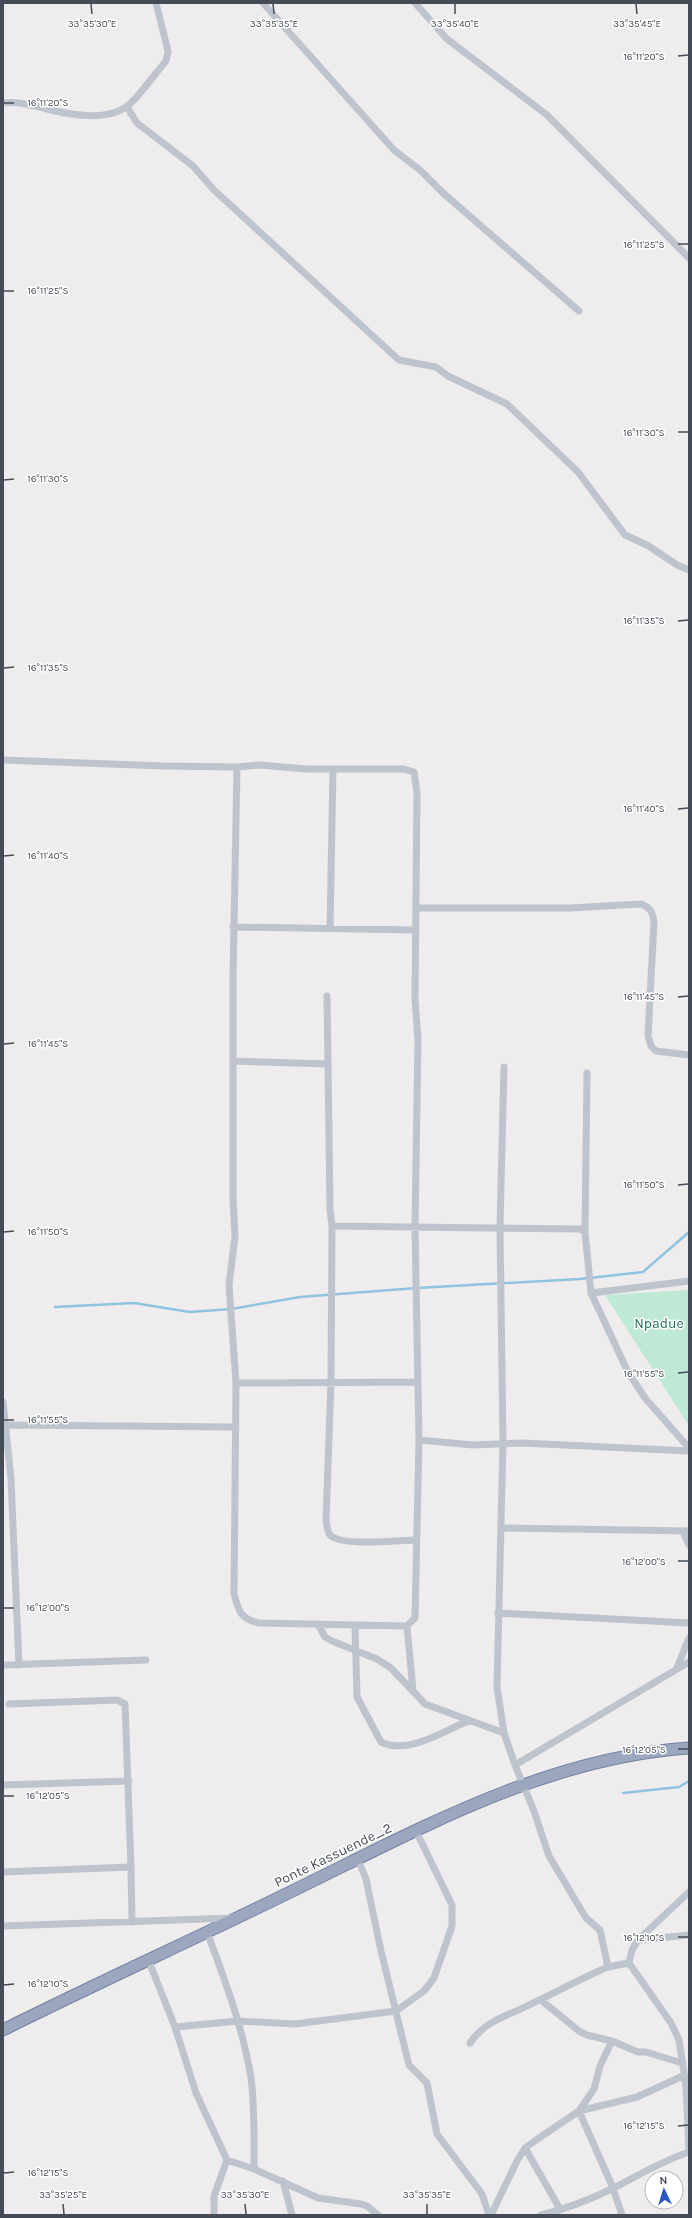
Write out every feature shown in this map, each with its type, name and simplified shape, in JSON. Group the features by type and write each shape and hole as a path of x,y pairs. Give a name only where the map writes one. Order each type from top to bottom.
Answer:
{"highway":[{"name":"Ponte Kassuende_2","path":"3,2030 148,1959 238,1918 478,1802 522,1785 607,1758 650,1750 689,1748"}],"street":[{"path":"4,102 18,103 60,112 96,115 110,114 127,107 166,61 168,56 156,3"},
{"path":"263,3 394,150 420,170 443,193 579,311"},
{"path":"415,3 447,39 547,115 689,258"},
{"path":"127,107 137,123 193,166 214,190 399,360 436,367 448,376 507,404 578,472 625,535 647,545 677,565 689,570"},
{"path":"3,760 163,766 237,767 259,765 334,769 404,769 414,772 417,793 415,998 418,1039 415,1226 419,1440 414,1618 407,1626 413,1691"},
{"path":"237,767 234,927 233,1184 236,1221 234,1257 229,1285 236,1383 234,1594 239,1611 247,1620 259,1623 407,1626"},
{"path":"330,928 334,769"},
{"path":"417,908 570,908 641,904 648,906 652,911 654,921 648,1036 651,1046 656,1051 689,1055"},
{"path":"234,927 416,930"},
{"path":"327,996 330,1210 332,1226 331,1382 326,1520 330,1535 339,1540 351,1542 416,1540"},
{"path":"234,1061 328,1064"},
{"path":"504,1066 500,1227 503,1443 502,1528 498,1613 498,1686 504,1734 522,1785 534,1811 549,1856 586,1918 600,1930 608,1967"},
{"path":"587,1073 585,1232 590,1293 628,1372 640,1391 689,1448"},
{"path":"332,1226 500,1227 580,1229 585,1232"},
{"path":"590,1293 689,1281"},
{"path":"236,1383 418,1382"},
{"path":"3,1402 4,1425 11,1480 18,1665"},
{"path":"4,1425 236,1427"},
{"path":"419,1440 473,1445 503,1443 581,1445 689,1451"},
{"path":"502,1528 686,1531 689,1545"},
{"path":"498,1613 689,1623"},
{"path":"318,1624 325,1637 377,1659 391,1668 425,1704 504,1734"},
{"path":"355,1625 357,1697 381,1742 403,1746 419,1742 471,1721"},
{"path":"677,1668 689,1638"},
{"path":"3,1665 146,1660"},
{"path":"515,1765 689,1662"},
{"path":"9,1704 117,1700 125,1704 129,1781 132,1922"},
{"path":"3,1784 129,1781"},
{"path":"175,2027 238,2021 295,2024 396,2011 424,1991 434,1978 452,1926 453,1914 452,1905 416,1831"},
{"path":"358,1860 366,1879 381,1951 409,2065 427,2083 437,2134 482,2194 490,2215"},
{"path":"3,1872 131,1867"},
{"path":"547,2214 613,2188 665,2160 689,2151 685,2075 675,2031 629,1963 632,1950 638,1940 689,1892"},
{"path":"3,1926 238,1918"},
{"path":"207,1932 238,2021 251,2079 254,2118 254,2169"},
{"path":"638,1940 689,1935"},
{"path":"148,1959 175,2027 196,2093 227,2160 214,2196 214,2215"},
{"path":"470,2043 477,2033 498,2017 520,2010 580,1979 608,1967 629,1963"},
{"path":"541,2000 579,2031 612,2041 638,2052 646,2052 682,2063"},
{"path":"579,2111 594,2089 600,2066 612,2041"},
{"path":"490,2215 525,2148 579,2111 637,2097 685,2075"},
{"path":"579,2111 613,2188 622,2215"},
{"path":"525,2148 560,2209"},
{"path":"227,2160 283,2181 318,2198 367,2206 378,2215"},
{"path":"283,2181 292,2215"}],"green space":[{"name":"Npadue","path":"689,1290 689,1426 605,1295"}],"waterway":[{"path":"55,1307 134,1303 190,1312 231,1309 300,1297 417,1288 580,1279 643,1272 689,1232"},
{"path":"623,1793 679,1787 689,1781"}]}
